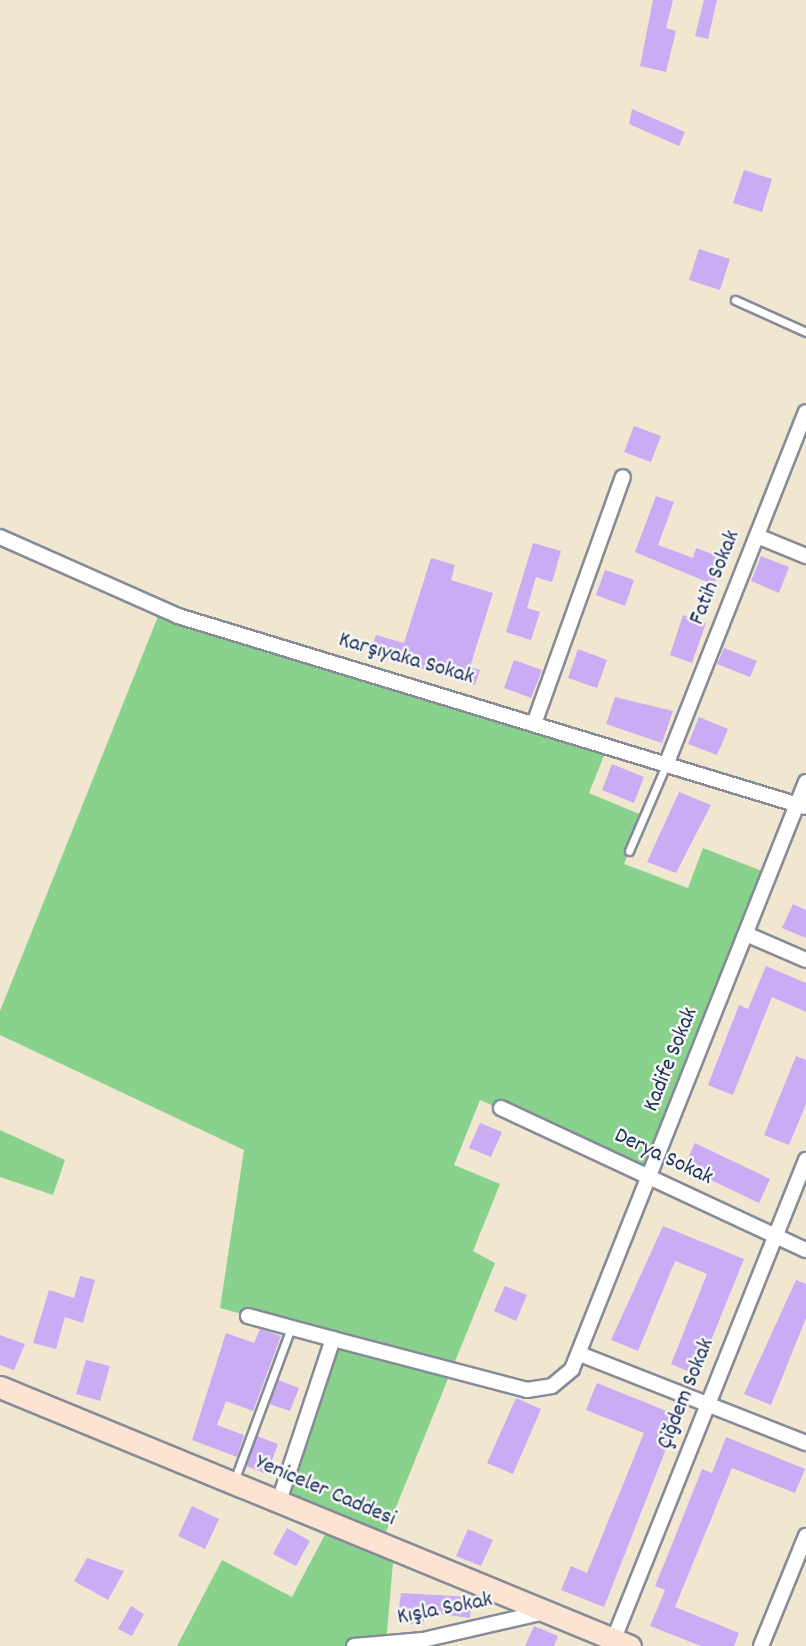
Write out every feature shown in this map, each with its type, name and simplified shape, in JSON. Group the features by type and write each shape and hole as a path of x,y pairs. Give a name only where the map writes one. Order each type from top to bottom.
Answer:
{"street":[{"name":"Fatih Sokak","path":"668,761 806,412"},
{"path":"535,721 622,477"},
{"path":"757,536 806,555"},
{"name":"Karşıyaka Sokak","path":"0,537 178,616 668,761 802,806"},
{"name":"Kadife Sokak","path":"248,1316 527,1390 552,1386 580,1354 746,934 802,806 806,782"},
{"path":"746,934 806,960"},
{"name":"Derya Sokak","path":"501,1108 806,1250"},
{"name":"Çiğdem Sokak","path":"618,1644 707,1403 806,1160"},
{"path":"279,1501 333,1339"},
{"path":"580,1354 806,1443"},
{"name":"Yeniceler Caddesi","path":"0,1387 234,1482 618,1644"},
{"path":"761,1646 806,1536"},
{"name":"Kışla Sokak","path":"354,1646 423,1640 544,1612"}],"lane":[{"path":"735,300 806,332"},
{"path":"629,851 668,761"},
{"path":"234,1482 291,1327"}],"green space":[{"path":"161,609 609,743 589,793 644,816 624,864 688,888 703,848 770,874 650,1177 480,1100 454,1165 500,1184 473,1251 495,1263 381,1544 394,1550 386,1644 423,1640 438,1646 177,1646 222,1560 292,1597 330,1525 279,1501 333,1339 220,1308 244,1150 0,1035 0,1011"},
{"path":"0,1130 65,1160 53,1195 0,1177"}],"building":[{"path":"653,0 673,0 666,28 676,31 666,72 640,66"},
{"path":"704,0 717,0 708,39 695,36"},
{"path":"632,109 685,132 679,146 629,124"},
{"path":"744,170 772,179 762,212 733,203"},
{"path":"699,249 730,259 720,290 689,280"},
{"path":"634,426 661,436 651,462 624,452"},
{"path":"656,496 674,502 658,545 693,558 696,548 724,558 714,585 635,552"},
{"path":"533,543 561,551 552,582 536,577 527,608 540,612 531,640 506,632"},
{"path":"761,556 789,567 779,593 751,581"},
{"path":"431,558 455,565 451,580 493,593 470,667 480,670 475,685 370,653 376,635 404,643"},
{"path":"605,570 634,580 625,606 596,595"},
{"path":"683,615 706,623 692,663 670,655"},
{"path":"724,648 757,661 750,677 717,664"},
{"path":"578,649 607,660 597,688 568,678"},
{"path":"514,660 542,670 531,698 504,688"},
{"path":"615,697 673,711 662,743 606,724"},
{"path":"699,717 728,729 717,755 688,744"},
{"path":"612,764 644,777 634,803 602,790"},
{"path":"679,792 711,805 676,873 647,862"},
{"path":"793,904 806,910 806,938 782,928"},
{"path":"766,966 806,983 806,1012 772,997 733,1095 708,1085 739,1005 748,1009"},
{"path":"796,1056 806,1060 806,1104 789,1145 764,1135"},
{"path":"480,1123 502,1132 491,1157 469,1148"},
{"path":"695,1143 770,1179 759,1203 684,1167"},
{"path":"663,1226 744,1259 697,1375 671,1364 707,1274 693,1268 675,1261 638,1351 611,1340"},
{"path":"80,1276 95,1280 83,1323 65,1317 56,1349 33,1343 49,1290 74,1298"},
{"path":"796,1280 806,1284 806,1318 771,1405 744,1394"},
{"path":"505,1286 527,1295 516,1321 494,1311"},
{"path":"260,1329 281,1336 253,1411 226,1401 217,1425 244,1435 237,1457 192,1440 226,1333 254,1343"},
{"path":"0,1335 25,1344 14,1370 0,1365"},
{"path":"86,1360 110,1366 100,1401 76,1394"},
{"path":"278,1380 299,1388 290,1411 269,1404"},
{"path":"597,1383 679,1416 604,1607 561,1590 571,1566 587,1573 644,1433 586,1410"},
{"path":"516,1398 541,1409 513,1474 487,1463"},
{"path":"257,1436 278,1444 267,1474 246,1466"},
{"path":"726,1437 805,1469 795,1493 732,1468 675,1607 739,1633 734,1646 701,1646 650,1626 665,1590 655,1586 702,1469 712,1473"},
{"path":"192,1506 219,1519 205,1549 178,1536"},
{"path":"287,1528 310,1541 296,1566 273,1554"},
{"path":"468,1529 493,1540 481,1566 456,1556"},
{"path":"87,1558 124,1571 108,1600 74,1581"},
{"path":"401,1593 472,1597 470,1618 425,1612 423,1625 397,1622"},
{"path":"131,1606 144,1614 132,1636 118,1629"},
{"path":"534,1626 558,1636 554,1646 525,1646"}]}
